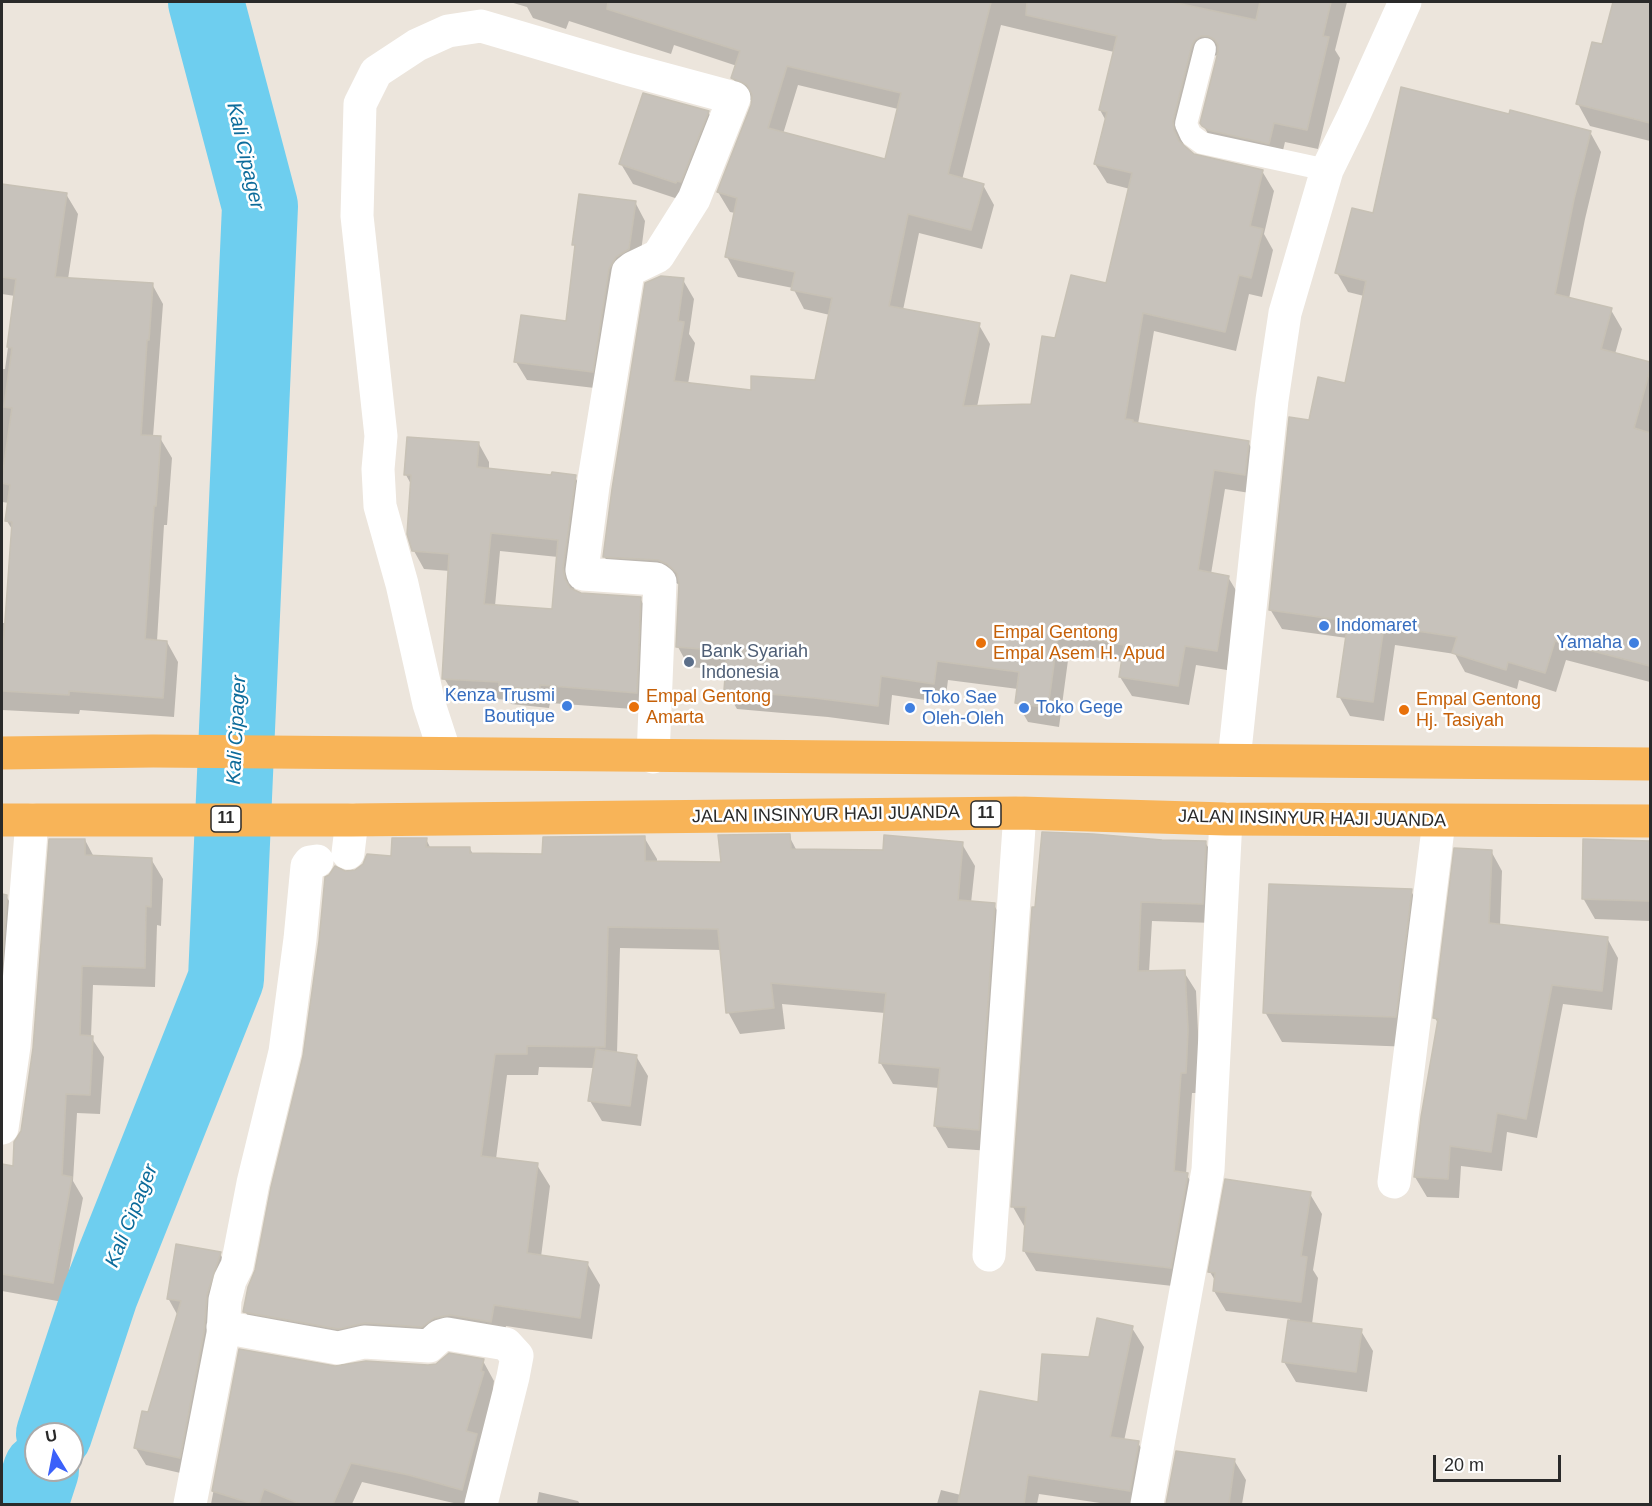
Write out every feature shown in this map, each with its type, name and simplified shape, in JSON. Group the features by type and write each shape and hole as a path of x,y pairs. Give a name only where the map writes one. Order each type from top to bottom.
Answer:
{"highway":[{"path":"2,753 153,751 1650,764"},
{"name":"JALAN INSINYUR HAJI JUANDA","path":"17,820 337,820 1020,813 1226,819 1650,821"}],"street":[{"path":"1234,760 1272,400 1285,313 1327,170 1405,2"},
{"path":"445,753 429,704 402,584 380,506 378,469 381,436 357,216 360,104 376,72 417,45 448,31 481,26 734,98 694,199 658,256 628,272 593,486 582,570 583,574 656,579 660,582 653,757"},
{"path":"989,1255 1020,813"},
{"path":"1147,1504 1208,1170 1226,819"},
{"path":"2,1128 14,1046 17,820"},
{"path":"190,1504 223,1327 225,1300 230,1280 237,1266 253,1183 285,1052 307,866 310,862 333,857 337,820"},
{"path":"1394,1182 1439,820"},
{"path":"223,1327 338,1348 364,1342 429,1346 440,1336 447,1334 506,1344 517,1356 481,1504"}],"lane":[{"path":"1205,49 1186,124 1191,135 1202,143 1327,170"}],"building":[{"path":"608,2 991,2 948,174 984,184 971,230 908,214 889,306 980,323 963,406 1031,404 1042,336 1055,338 1071,275 1106,283 1132,173 1094,164 1107,112 1099,110 1117,36 1026,15 1027,2 1172,2 1256,20 1260,2 1331,2 1323,36 1329,37 1307,130 1274,123 1269,144 1208,130 1202,126 1200,123 1218,52 1215,40 1208,36 1201,36 1192,45 1173,121 1179,141 1194,154 1263,170 1250,226 1263,229 1251,278 1239,275 1225,332 1143,313 1125,419 1249,441 1245,475 1214,470 1198,570 1229,576 1217,651 1185,646 1178,686 1119,677 1124,645 1058,634 1048,708 1015,703 1019,672 937,661 934,684 881,676 878,706 724,690 727,651 676,647 679,583 677,573 658,560 603,557 645,283 661,276 684,278 678,321 684,322 674,381 751,390 751,376 815,380 832,298 791,290 795,272 725,257 737,198 717,192 751,105 752,95 747,85 731,78 740,51 607,9","holes":["787,66 901,93 885,159 768,128"]},
{"path":"1613,2 1650,2 1650,123 1576,104 1592,42 1602,44"},
{"path":"1401,87 1509,114 1510,110 1591,131 1574,199 1555,294 1612,308 1601,349 1650,362 1650,370 1634,428 1650,433 1650,666 1555,641 1545,673 1508,662 1506,670 1452,653 1457,637 1384,626 1373,702 1337,697 1348,621 1269,610 1289,417 1309,420 1318,377 1345,383 1366,281 1335,273 1352,208 1373,213"},
{"path":"643,93 709,111 681,182 676,183 619,164"},
{"path":"2,184 67,193 55,277 153,283 141,435 161,436 145,639 167,641 163,698 69,691 69,695 2,691 12,522 5,521 10,485 2,483 2,478 12,408 4,407 12,348 7,347 16,279 2,277"},
{"path":"579,194 636,201 629,249 616,257 609,269 593,372 514,362 521,315 566,321"},
{"path":"407,437 479,442 477,467 551,475 552,472 576,475 563,568 565,579 570,588 581,593 641,597 637,693 540,685 540,690 499,686 499,682 442,679 449,554 412,551 407,534 411,475 404,475","holes":["491,533 558,540 552,609 484,604"]},
{"path":"1042,832 1206,841 1203,904 1141,902 1138,971 1185,970 1188,1030 1186,1073 1181,1073 1174,1171 1188,1173 1171,1268 1023,1251 1026,1207 1011,1207 1032,907 1035,907"},
{"path":"790,834 791,849 883,850 884,835 963,842 958,900 995,903 979,1130 934,1126 940,1068 879,1063 886,993 771,983 774,1008 726,1013 718,929 608,927 605,1047 527,1046 527,1054 495,1054 481,1156 538,1163 527,1253 588,1262 580,1318 494,1305 491,1322 450,1315 434,1318 422,1327 365,1323 338,1329 243,1312 248,1287 255,1270 271,1187 303,1056 319,941 325,877 335,866 345,871 355,870 363,864 367,854 391,856 392,838 427,838 426,847 470,847 470,853 542,854 543,837 645,836 645,861 721,862 718,835"},
{"path":"49,839 85,839 85,855 152,858 151,907 146,906 145,968 82,966 80,1035 93,1036 90,1095 66,1094 62,1175 72,1177 53,1283 2,1274 2,1164 13,1166 14,1142 21,1131 33,1048"},
{"path":"1583,839 1650,841 1650,901 1582,899"},
{"path":"1454,848 1492,850 1489,923 1608,937 1602,991 1552,985 1526,1119 1497,1113 1491,1152 1450,1146 1448,1179 1414,1177 1421,1117 1438,1019 1433,1018"},
{"path":"1269,884 1412,889 1396,1017 1263,1013"},
{"path":"2,894 7,895 2,967"},
{"path":"596,1049 637,1055 630,1106 588,1101"},
{"path":"1225,1179 1311,1192 1301,1256 1307,1257 1301,1302 1213,1291 1215,1273 1208,1272"},
{"path":"176,1244 221,1252 207,1295 204,1332 180,1458 134,1448 142,1411 148,1412 181,1301 167,1299"},
{"path":"1097,1318 1133,1326 1110,1437 1139,1441 1130,1491 1028,1475 1024,1504 958,1504 980,1391 1038,1402 1042,1354 1089,1357"},
{"path":"1288,1320 1362,1329 1356,1372 1282,1362"},
{"path":"239,1349 335,1366 366,1361 428,1365 436,1364 449,1353 484,1359 481,1371 484,1372 466,1431 477,1434 462,1490 409,1475 351,1463 333,1504 300,1504 264,1489 259,1504 253,1504 212,1491"},
{"path":"1176,1451 1235,1459 1229,1504 1166,1504"}],"waterway":[{"name":"Kali Cipager","path":"58,1422 100,1295 226,979 260,206 206,2"},
{"name":"Kali Cipager","path":"30,1504 37,1482"}],"place":[{"name":"Indomaret","path":"1324,626"},
{"name":"Empal Gentong Empal Asem H. Apud","path":"981,643"},
{"name":"Yamaha","path":"1634,643"},
{"name":"Bank Syariah Indonesia","path":"689,662"},
{"name":"Kenza Trusmi Boutique","path":"567,706"},
{"name":"Empal Gentong Amarta","path":"634,707"},
{"name":"Toko Sae Oleh-Oleh","path":"910,708"},
{"name":"Toko Gege","path":"1024,708"},
{"name":"Empal Gentong Hj. Tasiyah","path":"1404,710"}]}
